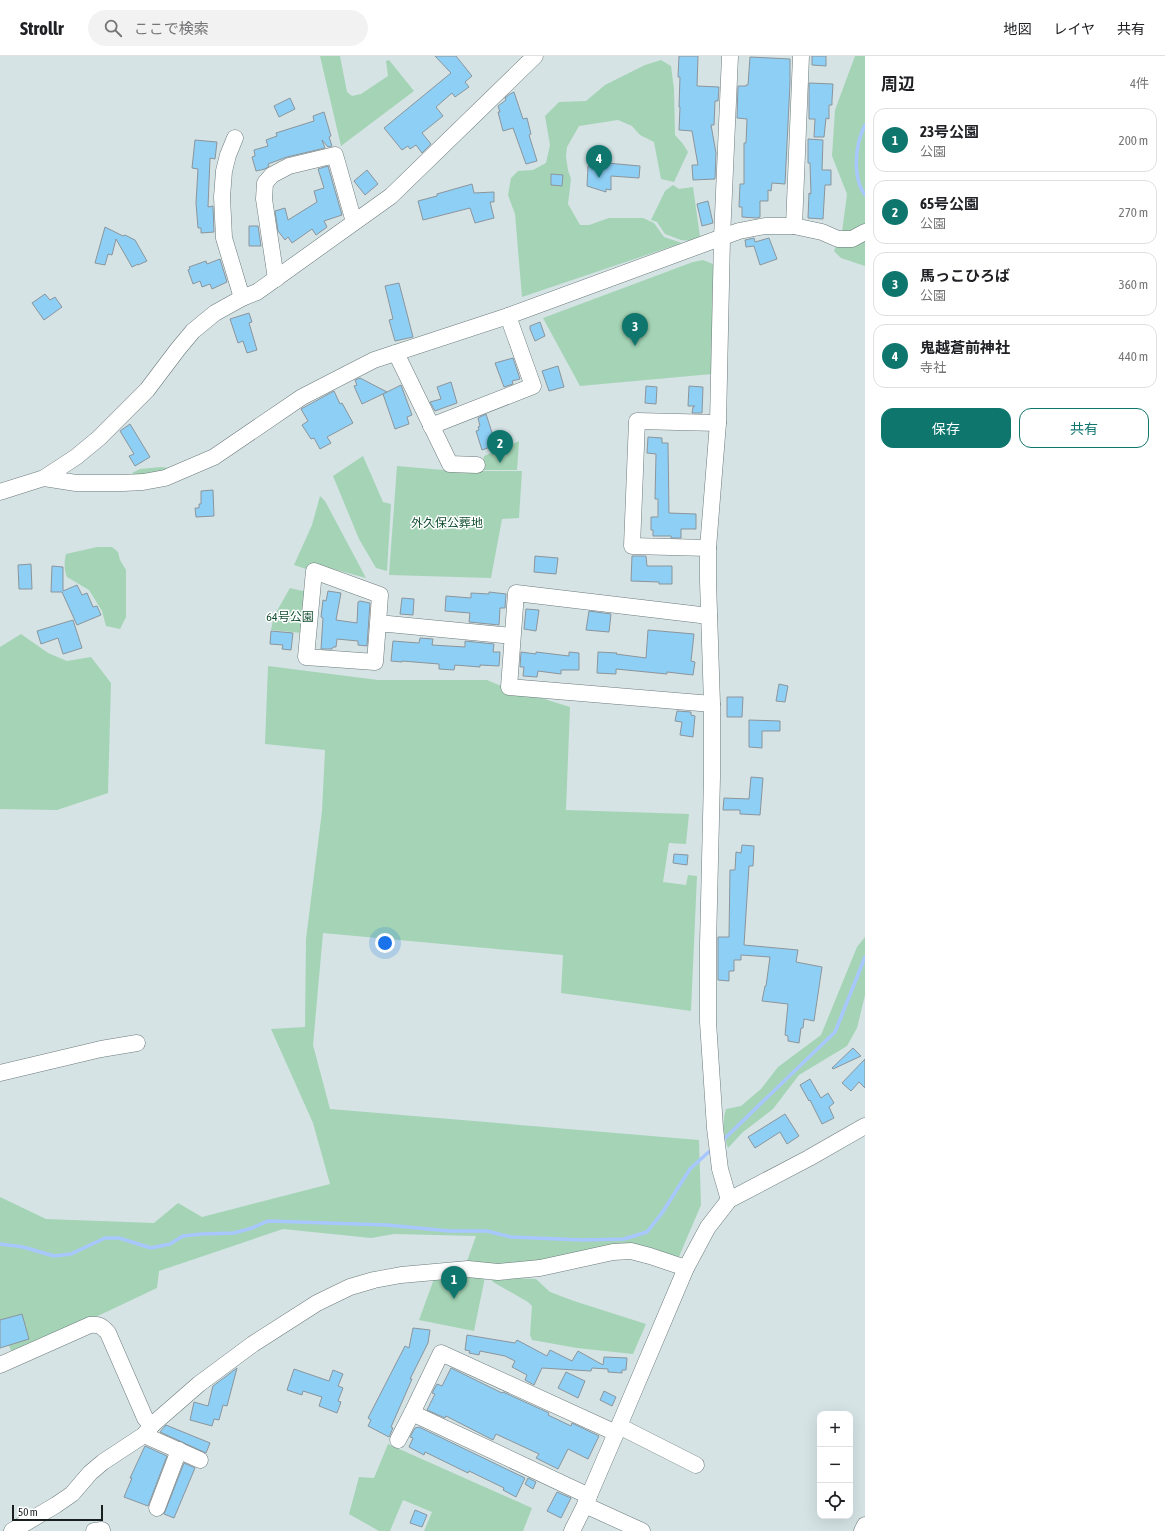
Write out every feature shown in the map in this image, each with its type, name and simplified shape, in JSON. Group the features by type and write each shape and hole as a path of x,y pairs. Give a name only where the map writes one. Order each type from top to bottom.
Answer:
{"street":[{"path":"0,492 44,478 76,457 99,438 147,390 193,331 215,313 242,298 257,292 391,196 535,56"},
{"path":"729,1200 720,1169 717,1145 708,1014 712,704 708,548 718,423 722,238 730,56"},
{"path":"794,226 801,56"},
{"path":"235,138 228,155 224,171 222,197 223,232 225,244 242,298"},
{"path":"276,279 264,199 265,183 272,175 289,166 335,155 354,222"},
{"path":"44,478 69,482 115,483 143,482 165,478 214,457 302,397 374,360 508,316 739,231 765,226 794,226 822,232 838,239 852,239 865,232"},
{"path":"431,426 533,386 508,316"},
{"path":"396,353 450,464 478,464"},
{"path":"708,548 632,546 637,421 718,423"},
{"path":"314,571 380,595 378,623 375,662 306,657 314,571"},
{"path":"709,616 516,592 509,687 712,704"},
{"path":"378,623 512,636"},
{"path":"0,1073 101,1049 137,1043"},
{"path":"572,1531 618,1430 686,1268 708,1227 729,1200 809,1158 865,1126"},
{"path":"12,1531 72,1494 90,1473 103,1462 148,1430 199,1384 253,1344 317,1303 350,1287 374,1280 401,1275 468,1269 498,1272 540,1268 613,1252 631,1251 686,1268"},
{"path":"0,1365 90,1325 97,1324 103,1327 108,1333 145,1418 148,1430 179,1450 200,1460"},
{"path":"398,1440 441,1353 696,1465"},
{"path":"412,1413 587,1500 642,1531"},
{"path":"157,1508 179,1450"},
{"path":"862,1531 865,1525"}],"green space":[{"path":"320,56 340,56 347,92 352,96 361,94 388,76 386,61 389,60 414,91 341,146"},
{"path":"855,56 865,56 865,227 854,234 842,232 847,194 832,156 835,110"},
{"path":"661,60 671,66 674,89 675,135 688,152 674,182 661,179 654,142 640,135 632,126 618,120 579,126 567,147 566,157 571,179 568,204 580,225 589,225 609,218 643,218 654,223 664,237 682,243 522,297 515,214 508,195 511,178 518,171 533,170 546,163 550,145 545,116 559,102 586,101 605,85 645,65"},
{"path":"673,185 679,189 693,187 700,237 692,241 681,240 665,234 657,222 651,220 665,191"},
{"path":"865,235 865,266 841,258 834,251 838,241"},
{"path":"703,260 713,264 712,374 580,386 543,318 693,262"},
{"path":"519,441 517,470 481,470 484,456"},
{"path":"363,456 383,502 391,504 387,571 376,568 359,539 333,476"},
{"name":"外久保公葬地","path":"397,466 455,471 522,471 519,518 502,519 491,578 389,575"},
{"path":"161,467 170,468 170,473 141,478 132,473 140,469"},
{"path":"320,496 325,501 366,578 311,563 309,570 294,565 312,525"},
{"path":"97,547 112,547 118,552 120,560 126,570 126,617 120,629 106,626 102,611 89,590 67,577 66,574 66,554"},
{"name":"64号公園","path":"290,588 307,592 302,633 271,630 274,616"},
{"path":"21,634 48,653 67,661 91,657 111,683 108,793 57,810 0,809 0,647"},
{"path":"268,666 378,680 487,680 570,707 566,810 689,814 686,844 669,843 663,882 686,885 688,875 697,876 691,1011 561,993 563,955 323,933 313,1045 330,1109 699,1140 701,1205 675,1266 622,1253 524,1271 466,1264 476,1236 394,1234 371,1238 283,1229 159,1271 157,1288 13,1356 0,1322 0,1197 46,1219 154,1223 178,1203 202,1217 330,1184 313,1123 271,1029 305,1027 306,939 322,811 325,750 265,744"},
{"path":"865,937 865,995 857,1028 847,1046 799,1075 773,1109 743,1132 728,1148 724,1128 726,1109 741,1106 761,1089 778,1067 821,1035 857,947"},
{"path":"462,1274 485,1277 474,1331 419,1320 434,1279"},
{"path":"489,1277 536,1279 550,1292 646,1324 633,1354 577,1348 532,1340 530,1335 532,1306 528,1302 493,1282"},
{"path":"388,1444 532,1508 523,1531 424,1531 432,1512 403,1500 390,1531 379,1531 349,1514 359,1477 374,1478"}],"building":[{"path":"435,56 456,56 472,76 465,82 469,87 455,97 452,93 436,107 443,116 422,133 431,144 422,153 416,145 410,149 408,146 402,150 384,128 451,73"},
{"path":"679,56 698,56 697,86 719,87 718,101 715,101 714,125 711,125 716,153 715,179 693,180 692,165 698,165 692,131 679,130"},
{"path":"812,56 826,56 826,66 812,65"},
{"path":"750,57 790,59 785,184 772,183 771,191 768,190 768,201 760,201 760,217 757,218 742,217 742,207 739,207 740,184 744,184 744,143 746,143 747,119 737,118 738,86 748,85"},
{"path":"809,83 833,84 832,105 829,105 829,119 826,118 824,137 814,137 815,119 809,119"},
{"path":"514,92 523,119 527,118 531,134 529,135 537,161 526,164 513,128 503,131 498,112 500,112 498,106 506,100 505,98"},
{"path":"290,98 295,109 279,117 274,106"},
{"path":"324,112 331,136 329,137 332,146 328,147 322,140 325,148 287,157 268,164 269,166 265,169 256,171 252,157 255,156 254,150 268,146 266,140 277,136 276,133 314,121 313,116"},
{"path":"808,139 823,140 822,170 831,170 831,185 825,185 823,219 808,218 809,193 811,194 810,163 808,163"},
{"path":"195,140 217,142 215,159 210,158 208,207 213,206 214,232 201,233 201,228 198,228 196,203 198,169 192,168"},
{"path":"598,152 608,154 607,163 640,166 639,178 611,176 611,190 606,189 606,192 587,186 588,166 592,166 593,162 597,162"},
{"path":"328,166 342,215 324,221 327,227 316,235 312,229 292,243 288,237 285,240 278,231 275,211 285,208 288,220 317,202 314,191 324,188 318,169"},
{"path":"367,170 378,184 365,195 354,181"},
{"path":"551,174 563,175 562,186 551,185"},
{"path":"472,184 474,193 494,192 494,202 490,202 494,218 475,223 470,208 423,220 418,201"},
{"path":"708,201 713,223 702,226 697,204"},
{"path":"249,226 258,226 261,246 249,246"},
{"path":"105,227 135,240 147,261 132,267 116,239 112,255 108,254 105,265 95,263"},
{"path":"754,238 755,242 769,238 777,259 760,265 754,246 746,247 745,240"},
{"path":"220,259 227,282 212,289 210,284 202,287 200,281 193,284 188,270 190,269 189,267 206,261 207,264"},
{"path":"399,283 413,337 395,341 389,320 393,319 385,286"},
{"path":"45,294 50,300 55,297 62,307 44,320 32,303"},
{"path":"249,313 252,322 249,323 257,350 247,353 243,341 238,343 230,319"},
{"path":"540,322 545,336 535,341 530,326"},
{"path":"513,358 520,379 512,381 513,384 504,387 495,363"},
{"path":"558,366 564,387 549,391 542,371"},
{"path":"360,378 387,392 362,404 354,386 357,385 355,380"},
{"path":"451,382 457,403 435,411 430,402 441,399 437,387"},
{"path":"401,385 412,415 407,417 409,424 395,429 383,394"},
{"path":"646,386 657,387 656,404 645,403"},
{"path":"689,386 703,387 702,413 692,413 693,407 695,406 688,406"},
{"path":"334,391 340,404 342,403 353,423 327,437 331,443 320,449 314,438 311,439 302,425 308,421 301,409"},
{"path":"486,414 496,445 482,450 476,431 479,430 478,427 480,426 478,418"},
{"path":"130,424 150,457 135,466 129,456 134,454 120,431"},
{"path":"648,437 662,438 662,443 668,443 669,513 696,514 696,529 681,529 681,538 671,538 671,536 653,536 653,530 651,530 651,517 658,517 658,499 655,499 656,454 647,453"},
{"path":"213,490 214,516 196,517 195,508 199,508 199,504 201,504 201,491"},
{"path":"535,556 558,558 556,574 534,572"},
{"path":"632,556 646,556 647,566 672,566 672,584 631,581"},
{"path":"31,564 32,589 19,589 18,565"},
{"path":"52,566 63,567 63,591 77,585 82,595 87,593 93,607 97,606 101,615 77,625 62,592 51,592"},
{"path":"328,591 341,593 336,620 357,623 358,602 370,603 367,646 358,645 358,641 337,639 336,647 333,647 332,649 321,649 323,618 321,617 323,600 326,601"},
{"path":"489,592 506,594 505,608 500,608 499,625 469,622 470,613 445,611 446,596 471,598 471,593 489,594"},
{"path":"402,598 414,599 413,615 400,614"},
{"path":"526,609 539,610 536,631 524,629"},
{"path":"589,611 611,614 609,632 586,630"},
{"path":"73,620 82,648 63,654 58,638 41,644 37,631"},
{"path":"648,630 694,634 691,661 695,662 693,675 616,669 616,674 597,673 598,652 617,653 616,654 646,658"},
{"path":"271,631 293,633 291,650 282,649 283,645 270,644"},
{"path":"420,638 433,639 432,645 465,647 465,641 494,644 493,652 500,652 499,666 480,665 480,667 455,665 454,670 439,669 439,664 391,661 393,641 419,643"},
{"path":"521,652 536,654 536,652 569,656 569,652 579,653 579,670 561,670 561,674 538,671 537,677 523,676 524,667 520,667"},
{"path":"779,684 788,686 785,702 776,701"},
{"path":"727,697 743,697 742,717 727,717"},
{"path":"677,711 691,712 691,715 695,716 693,737 680,735 682,722 675,721"},
{"path":"749,720 780,721 780,731 762,731 762,748 749,747"},
{"path":"751,777 763,778 760,815 740,814 740,810 723,810 724,798 749,799"},
{"path":"742,845 754,846 753,866 749,866 744,945 798,950 796,962 822,967 814,1021 804,1019 799,1043 788,1041 788,1036 785,1035 788,1004 762,1001 766,986 770,957 741,955 741,960 734,960 734,971 729,971 729,981 718,980 718,937 729,937 730,870 735,870 736,852 741,853"},
{"path":"674,854 688,855 687,865 673,863"},
{"path":"853,1048 861,1056 833,1069 832,1068"},
{"path":"865,1059 865,1088 859,1082 851,1091 842,1083"},
{"path":"810,1079 821,1098 828,1093 834,1103 829,1107 834,1118 822,1124 810,1100 809,1101 800,1085"},
{"path":"785,1114 799,1136 787,1144 780,1132 755,1148 748,1137"},
{"path":"22,1314 29,1339 0,1348 0,1320"},
{"path":"413,1328 430,1330 428,1343 410,1379 412,1379 391,1427 393,1428 389,1437 368,1426 371,1420 368,1418 405,1346 409,1348"},
{"path":"467,1335 515,1343 517,1340 547,1356 550,1350 572,1361 578,1351 603,1365 604,1357 627,1358 626,1370 622,1370 622,1373 608,1372 608,1369 592,1368 591,1371 542,1368 534,1385 525,1380 527,1375 512,1367 515,1361 505,1356 480,1351 479,1355 469,1353 470,1351 465,1350"},
{"path":"237,1368 227,1406 223,1405 219,1420 214,1419 212,1426 190,1420 194,1402 208,1406 213,1386"},
{"path":"451,1368 502,1393 503,1392 549,1413 548,1415 571,1426 572,1423 599,1436 588,1459 568,1449 558,1469 536,1458 539,1454 496,1434 493,1440 446,1416 445,1418 427,1410 435,1394 432,1393 437,1384 442,1386"},
{"path":"294,1369 329,1381 333,1370 343,1374 338,1386 343,1388 338,1401 341,1402 337,1413 319,1406 322,1397 303,1391 302,1395 287,1390"},
{"path":"566,1372 585,1381 578,1398 558,1388"},
{"path":"604,1391 616,1397 612,1406 600,1400"},
{"path":"166,1425 210,1443 206,1453 160,1432"},
{"path":"419,1427 525,1478 516,1497 503,1490 504,1488 469,1471 468,1473 425,1452 424,1455 409,1447 413,1438 410,1437 415,1428"},
{"path":"145,1446 167,1456 148,1506 124,1497 132,1478 130,1478"},
{"path":"184,1463 195,1468 174,1518 164,1514"},
{"path":"528,1478 536,1482 533,1489 525,1484"},
{"path":"557,1492 571,1498 561,1518 547,1511"},
{"path":"415,1510 427,1515 422,1527 410,1523"}],"waterway":[{"path":"865,125 859,142 856,161 858,180 865,195"},
{"path":"721,1142 835,1032 865,957"},
{"path":"0,1244 23,1247 54,1256 71,1254 105,1238 119,1238 151,1248 170,1244 183,1236 234,1233 252,1228 268,1221 387,1225 449,1231 487,1231 511,1237 583,1240 624,1239 647,1232 662,1213 690,1169 713,1148"}],"place":[{"name":"鬼越蒼前神社","path":"599,178"},
{"name":"馬っこひろば","path":"635,346"},
{"name":"65号公園","path":"500,463"},
{"name":"23号公園","path":"454,1299"}]}
